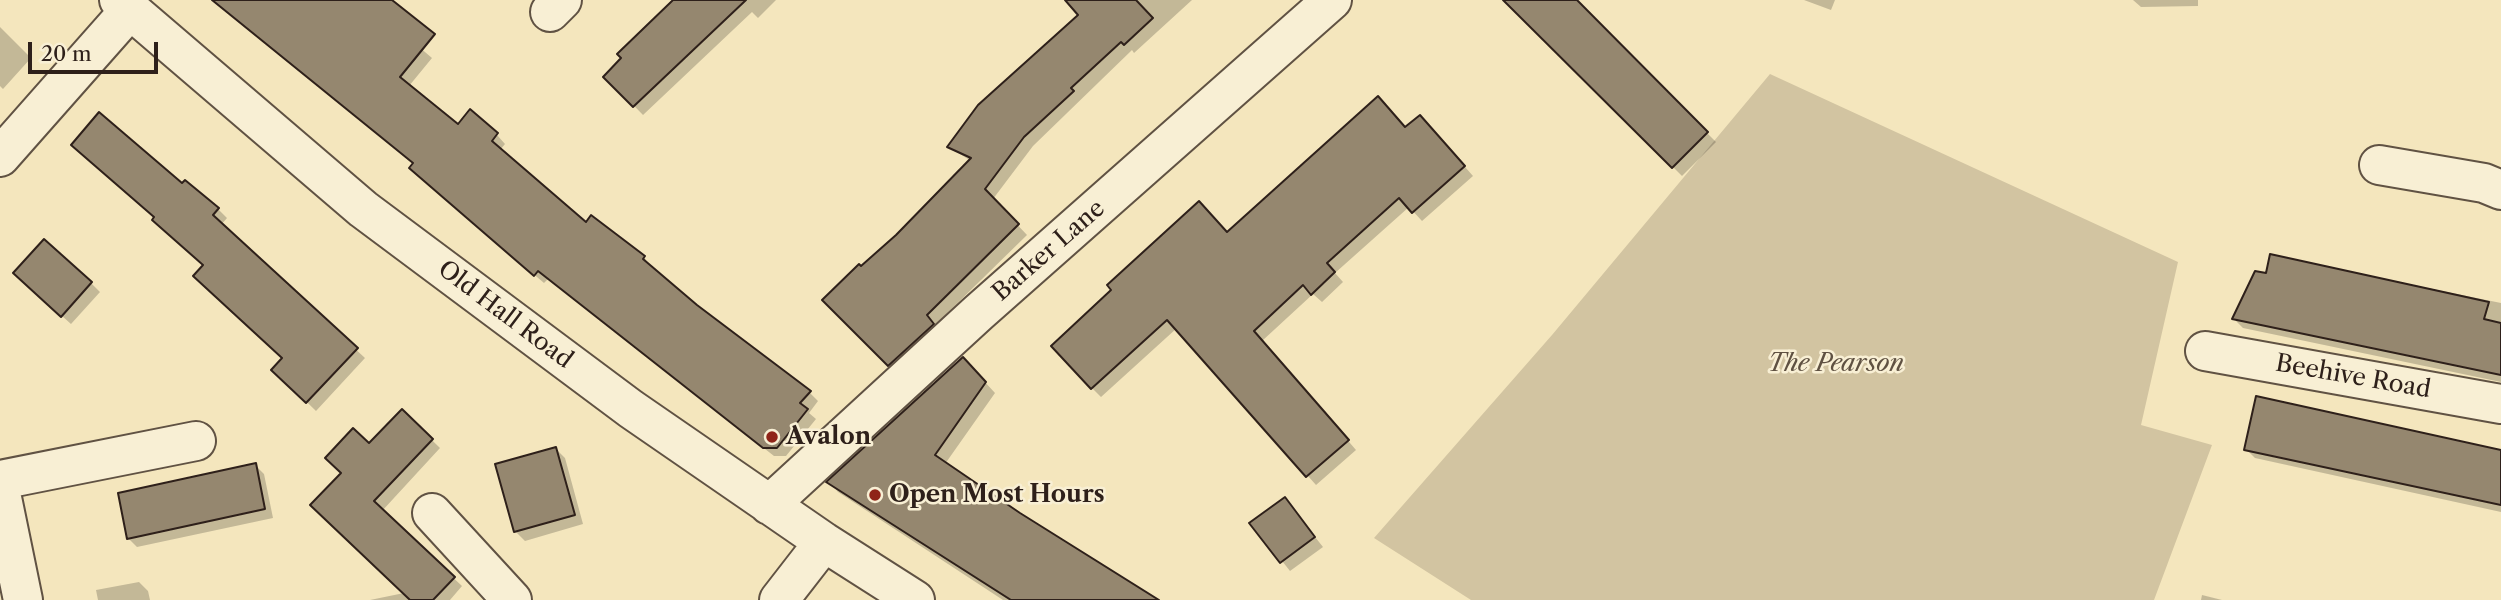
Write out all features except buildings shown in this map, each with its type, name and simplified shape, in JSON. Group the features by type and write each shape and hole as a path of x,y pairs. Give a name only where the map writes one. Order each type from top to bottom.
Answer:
{"street":[{"name":"Barker Lane","path":"769,505 978,313 1332,0"},
{"name":"Old Hall Road","path":"124,5 363,209 631,409 824,542 915,600"},
{"path":"0,157 124,5"},
{"path":"2379,165 2484,183 2501,190"},
{"name":"Beehive Road","path":"2204,351 2501,404"},
{"path":"0,480 196,440"},
{"path":"0,488 23,600"},
{"path":"432,513 512,600"},
{"path":"779,600 824,542"}],"green space":[{"name":"The Pearson","path":"1770,74 2178,262 2141,425 2212,445 2154,600 1471,600 1374,538 1552,335"}],"place":[{"name":"Avalon","path":"772,437"},
{"name":"Open Most Hours","path":"875,495"}]}
